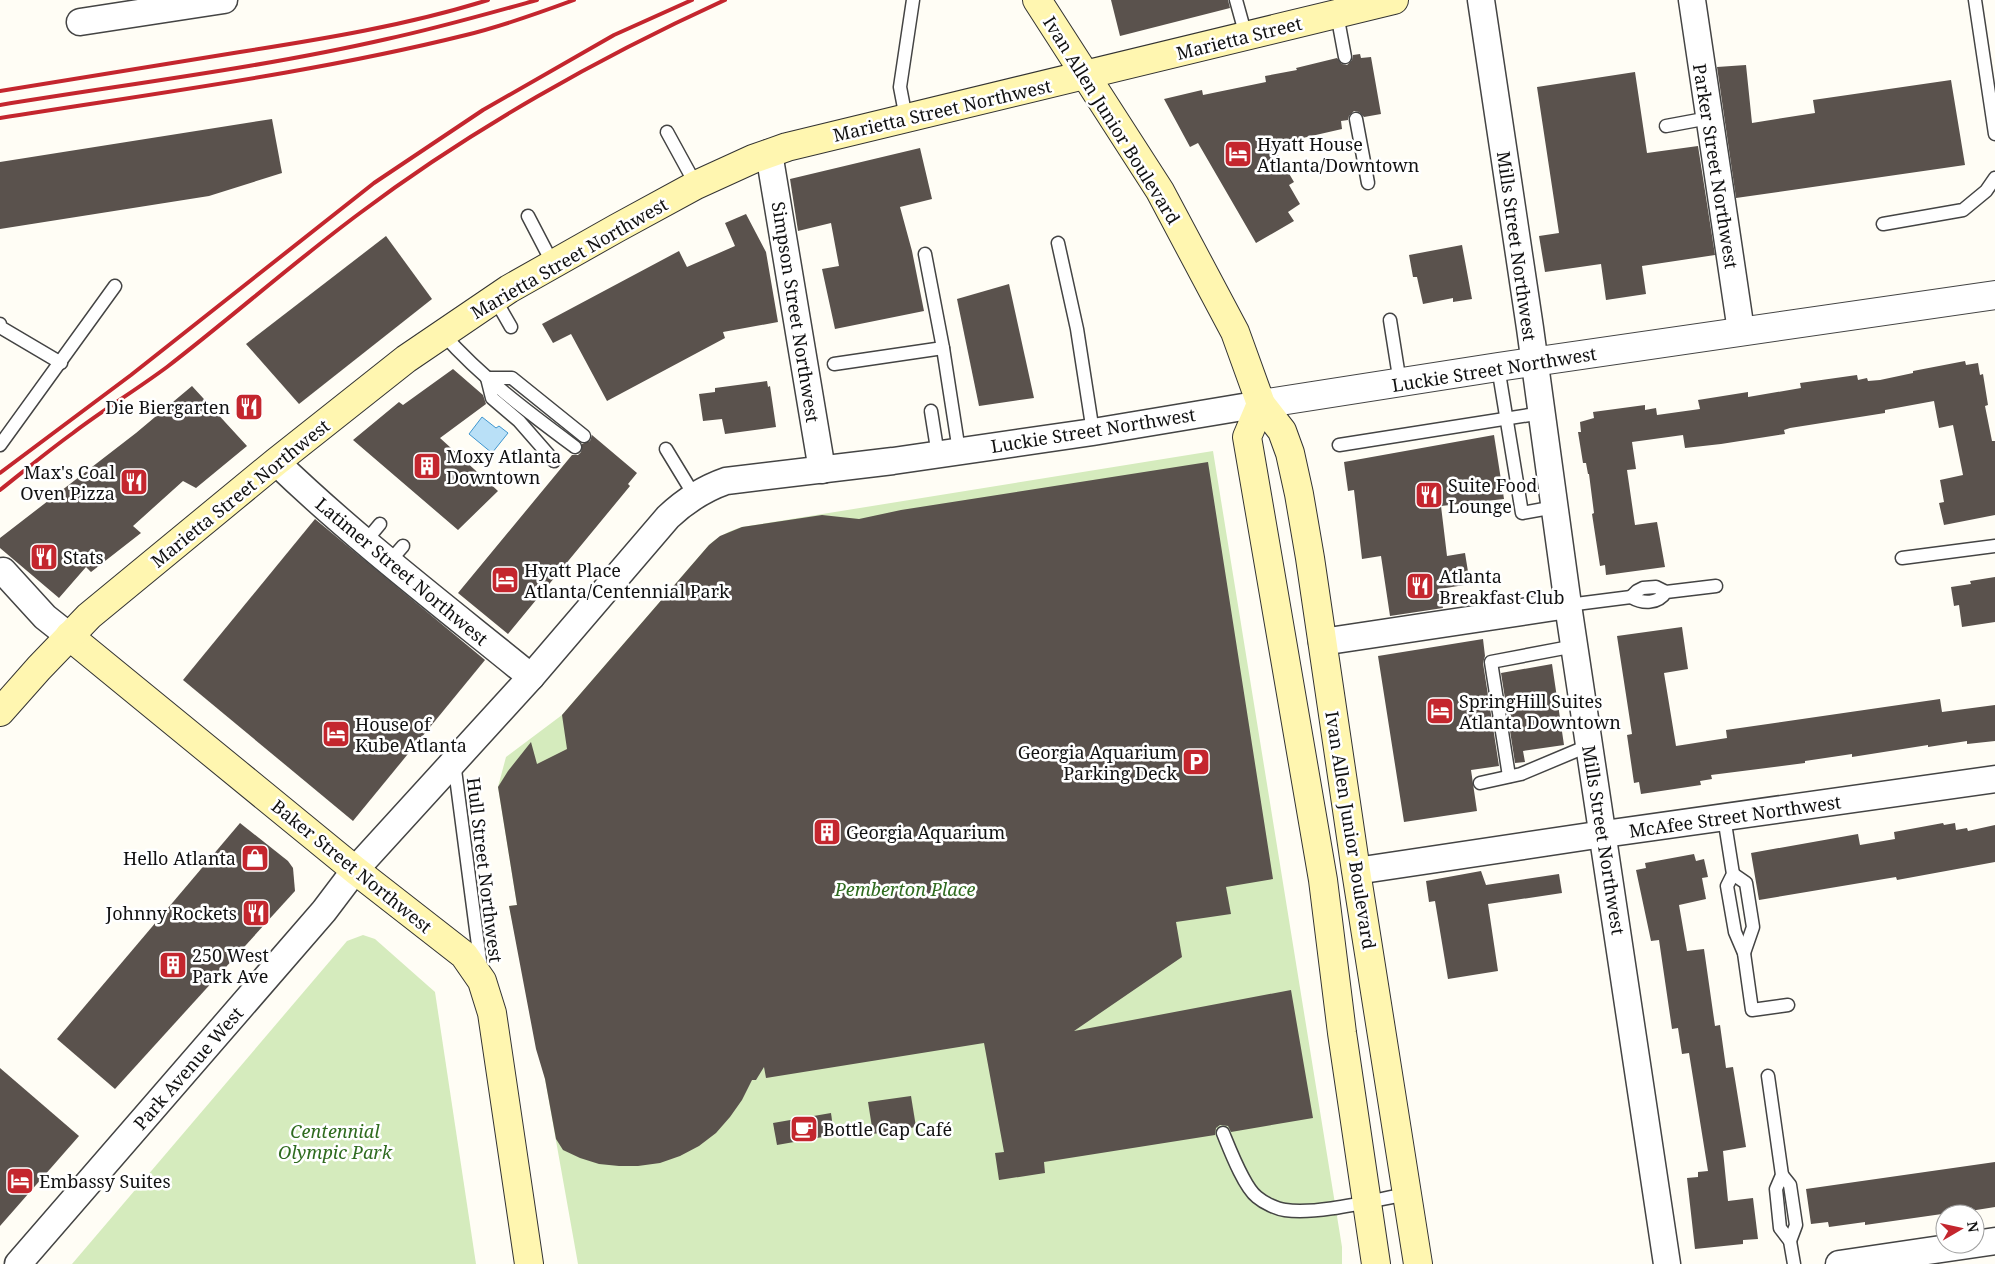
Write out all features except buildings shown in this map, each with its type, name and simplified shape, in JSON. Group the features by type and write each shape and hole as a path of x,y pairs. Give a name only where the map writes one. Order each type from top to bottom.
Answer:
{"main road":[{"name":"Ivan Allen Junior Boulevard","path":"1037,0 1160,191 1235,332 1261,404 1282,431 1290,453 1299,494 1418,1264"},
{"name":"Marietta Street","path":"1084,75 1394,0"},
{"name":"Marietta Street Northwest","path":"0,712 89,616 276,462 406,360 495,299 553,264 696,186 753,158 906,118 1084,75"},
{"name":"Ivan Allen Junior Boulevard","path":"1261,404 1247,437 1323,880 1342,1033 1376,1264"},
{"name":"Baker Street Northwest","path":"69,636 355,870 464,956 482,981 492,1013 529,1264"}],"street":[{"path":"80,22 224,0"},
{"name":"Mills Street Northwest","path":"1481,0 1535,363 1568,605 1667,1264"},
{"name":"Parker Street Northwest","path":"1692,0 1741,331"},
{"name":"Simpson Street Northwest","path":"769,153 822,470"},
{"name":"Luckie Street Northwest","path":"355,870 531,676 668,517 684,501 705,489 726,481 822,470 1093,432 1498,367 1995,295"},
{"name":"Latimer Street Northwest","path":"276,462 306,491 373,533 531,676"},
{"name":"Baker Street Northwest","path":"1,570 45,617 69,636"},
{"path":"1322,642 1568,605"},
{"name":"McAfee Street Northwest","path":"1356,872 1603,834 1995,779"},
{"name":"Park Avenue West","path":"18,1264 324,911 355,870"},
{"path":"1839,1264 1911,1258 1995,1241"}],"lane":[{"path":"906,118 900,87 913,0"},
{"path":"1236,0 1246,36"},
{"path":"1975,0 1995,134"},
{"path":"1336,14 1345,57"},
{"path":"1666,126 1709,118"},
{"path":"1356,119 1368,183"},
{"path":"667,132 696,186"},
{"path":"1883,224 1962,210 1986,192 1995,178"},
{"path":"528,216 553,264"},
{"path":"1058,243 1077,329 1093,432"},
{"path":"925,254 943,348 949,453"},
{"path":"0,445 116,286"},
{"path":"495,299 511,327"},
{"path":"1390,320 1400,383"},
{"path":"0,324 0,327 61,363"},
{"path":"443,334 523,417 554,461"},
{"path":"834,364 943,348"},
{"path":"1498,367 1522,513 1555,507"},
{"path":"487,378 512,378 584,436"},
{"path":"931,411 949,453"},
{"path":"1339,446 1542,413"},
{"path":"523,417 575,447"},
{"path":"666,449 694,496"},
{"path":"1902,558 1995,546"},
{"path":"1568,605 1631,598 1637,591 1643,588 1656,587 1666,592 1716,586"},
{"path":"1509,776 1491,662 1575,646"},
{"path":"1480,783 1542,766 1590,745"},
{"name":"Hull Street Northwest","path":"454,762 482,981"},
{"path":"1724,817 1732,874 1727,886 1735,932 1744,953 1752,1010 1788,1005"},
{"path":"1732,874 1746,883 1753,927 1744,953"},
{"path":"1768,1076 1782,1175 1776,1189 1780,1228 1790,1241 1794,1264"},
{"path":"1222,1133 1249,1187 1257,1197 1277,1208 1308,1210 1407,1194"}],"green space":[{"name":"Pemberton Place","path":"1213,451 1342,1247 1342,1264 578,1264 545,1079 509,906 517,905 498,787 506,757 562,715 709,545 728,532 742,527"},
{"name":"Centennial Olympic Park","path":"363,935 375,939 435,992 476,1264 72,1264 347,941"}],"water":[{"path":"482,417 496,428 499,426 508,433 492,453 469,434"}],"railway":[{"path":"0,91 334,36 427,17 488,0"},
{"path":"0,105 291,59 425,30 537,0"},
{"path":"0,118 234,81 351,60 480,31 574,0"},
{"path":"0,473 131,375 374,183 483,110 614,35 692,0"},
{"path":"0,490 84,425 167,367 311,251 402,182 491,124 537,97 631,46 725,0"}],"place":[{"name":"Hyatt House Atlanta/Downtown","path":"1238,154"},
{"name":"Die Biergarten","path":"249,407"},
{"name":"Moxy Atlanta Downtown","path":"427,466"},
{"name":"Max's Coal Oven Pizza","path":"134,482"},
{"name":"Suite Food Lounge","path":"1429,495"},
{"name":"Stats","path":"44,557"},
{"name":"Hyatt Place Atlanta/Centennial Park","path":"505,580"},
{"name":"Atlanta Breakfast Club","path":"1420,586"},
{"name":"SpringHill Suites Atlanta Downtown","path":"1440,711"},
{"name":"House of Kube Atlanta","path":"336,734"},
{"name":"Georgia Aquarium Parking Deck","path":"1196,762"},
{"name":"Georgia Aquarium","path":"827,832"},
{"name":"Hello Atlanta","path":"255,858"},
{"name":"Johnny Rockets","path":"256,913"},
{"name":"250 West Park Ave","path":"173,965"},
{"name":"Bottle Cap Café","path":"804,1129"},
{"name":"Embassy Suites","path":"20,1181"}]}
